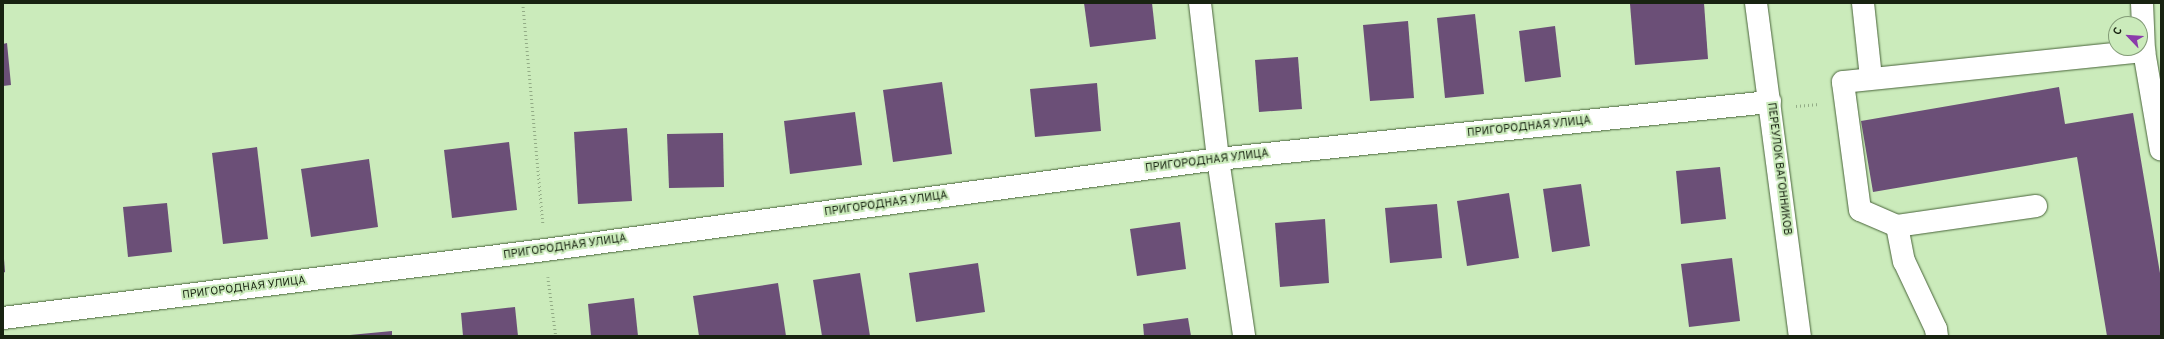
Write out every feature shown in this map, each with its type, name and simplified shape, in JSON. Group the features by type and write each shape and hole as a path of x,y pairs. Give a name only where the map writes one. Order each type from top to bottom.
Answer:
{"street":[{"path":"1200,3 1218,159 1244,336"},
{"name":"ПЕРЕУЛОК ВАГОННИКОВ","path":"1756,3 1771,105 1800,336"},
{"path":"1863,3 1871,78"},
{"path":"2142,3 2143,16"},
{"path":"2036,206 1897,226 1860,210 1843,82 2108,55"},
{"path":"2145,56 2161,150"},
{"name":"ПРИГОРОДНАЯ УЛИЦА","path":"3,318 545,250 1218,159 1771,105"},
{"path":"1897,226 1904,261 1936,329 1937,336"}],"path":[{"path":"523,3 545,250 556,336"},
{"path":"1771,105 1846,101"}],"building":[{"path":"1084,3 1152,3 1156,39 1090,47"},
{"path":"1704,3 1708,59 1635,65 1630,4"},
{"path":"1475,14 1484,94 1445,98 1437,18"},
{"path":"1408,21 1414,98 1370,101 1363,25"},
{"path":"1555,26 1561,77 1525,82 1519,31"},
{"path":"7,43 11,85 3,86 3,44"},
{"path":"1298,57 1302,109 1259,112 1255,60"},
{"path":"942,82 952,154 893,162 883,90"},
{"path":"1097,83 1101,131 1035,137 1030,89"},
{"path":"2059,87 2065,124 2133,113 2161,279 2161,336 2107,336 2077,157 1873,192 1861,121"},
{"path":"855,112 862,165 790,174 784,121"},
{"path":"627,128 632,201 578,204 574,132"},
{"path":"723,133 724,187 669,188 667,134"},
{"path":"509,142 517,210 452,218 444,150"},
{"path":"257,147 268,239 223,244 212,153"},
{"path":"369,159 378,227 311,237 301,169"},
{"path":"1720,167 1726,219 1681,224 1676,171"},
{"path":"1581,184 1590,246 1552,252 1543,189"},
{"path":"1509,193 1519,258 1467,266 1457,201"},
{"path":"167,203 172,252 128,257 123,207"},
{"path":"1437,204 1442,258 1390,263 1385,208"},
{"path":"1325,219 1329,283 1280,287 1275,223"},
{"path":"1180,222 1186,269 1137,276 1130,229"},
{"path":"1732,258 1740,321 1689,327 1681,264"},
{"path":"3,259 5,272 3,273"},
{"path":"978,263 985,312 916,322 909,273"},
{"path":"860,273 870,336 822,336 813,280"},
{"path":"778,283 786,336 699,336 693,296"},
{"path":"634,298 638,336 591,336 588,304"},
{"path":"515,307 518,336 463,336 461,313"},
{"path":"1188,318 1191,336 1144,336 1143,324"},
{"path":"392,331 392,336 350,335"}]}
